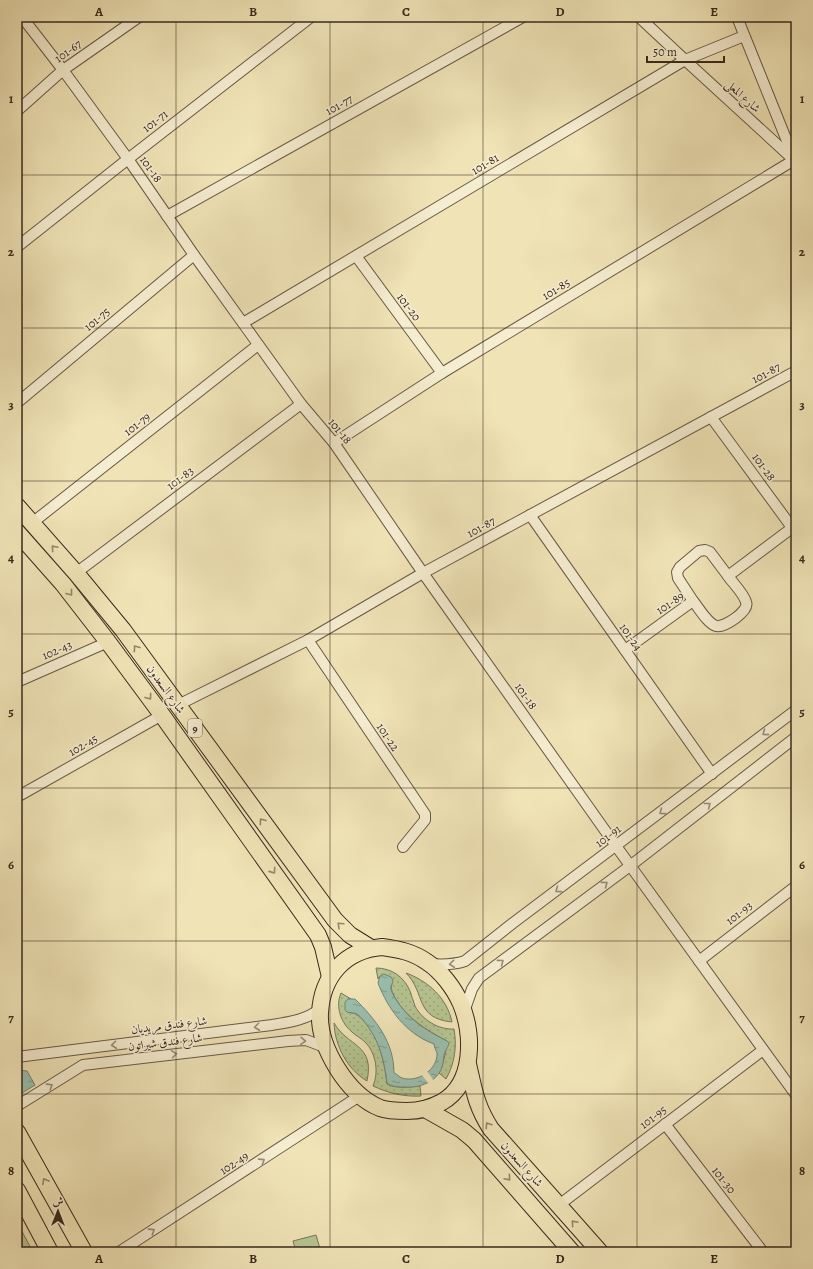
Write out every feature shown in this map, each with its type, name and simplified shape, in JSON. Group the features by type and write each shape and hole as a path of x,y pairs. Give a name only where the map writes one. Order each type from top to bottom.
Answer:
{"main road":[{"name":"شارع السعدون","path":"17,506 76,573 123,630 335,920 350,935 371,948"},
{"name":"شارع السعدون","path":"19,538 63,584 108,642 162,715 318,935 323,947 330,977"},
{"path":"382,947 401,950 419,957 430,964 450,985 461,1004 469,1034 470,1054 468,1064 461,1082 447,1099 437,1105 426,1109 400,1111 381,1108 361,1096 341,1074 327,1048 320,1024 320,1009 323,993 330,977 340,965 352,955 371,948 382,947"},
{"name":"شارع السعدون","path":"468,1064 477,1104 491,1129 600,1252"},
{"name":"شارع السعدون","path":"426,1109 462,1130 474,1140 572,1252"},
{"path":"17,1132 84,1252"},
{"path":"17,1190 50,1252"}],"street":[{"name":"101-18","path":"22,17 128,159 194,255 301,404 334,443 423,573 630,866 796,1095"},
{"name":"101-67","path":"17,111 63,70 139,17"},
{"name":"101-71","path":"17,247 310,17"},
{"name":"101-77","path":"167,216 523,17"},
{"name":"شارع المعلى","path":"639,17 795,162"},
{"path":"737,17 795,162"},
{"name":"101-81","path":"243,323 685,60 744,36"},
{"name":"101-85","path":"334,443 442,373 795,162"},
{"name":"101-75","path":"17,403 194,255"},
{"name":"101-20","path":"356,256 442,373"},
{"name":"101-79","path":"32,523 258,345"},
{"name":"101-87","path":"178,705 308,640 423,573 796,371"},
{"name":"101-83","path":"76,573 301,404"},
{"name":"101-28","path":"711,417 794,531"},
{"name":"101-24","path":"530,515 712,774"},
{"path":"693,601 678,578 676,572 700,551 705,550 710,552 728,576 794,531"},
{"name":"101-89","path":"625,650 693,601 711,624 718,626 724,625 744,612 747,607 746,601 728,576"},
{"name":"101-22","path":"308,640 425,814 425,820 403,847"},
{"name":"102-43","path":"17,682 108,642"},
{"name":"101-91","path":"430,964 449,965 458,964 465,961 796,710"},
{"name":"102-45","path":"17,797 162,715"},
{"path":"464,1014 470,994 479,978 630,866 796,737"},
{"name":"101-93","path":"699,961 796,886"},
{"name":"شارع فندق مريديان","path":"17,1057 232,1030 298,1020 310,1016 320,1009"},
{"path":"232,1030 235,1047"},
{"name":"شارع فندق شيراتون","path":"17,1106 83,1065 288,1041 306,1040 327,1048"},
{"path":"80,1050 83,1065"},
{"name":"101-95","path":"559,1205 763,1050"},
{"name":"102-49","path":"119,1252 361,1096"},
{"name":"101-30","path":"665,1124 763,1252"}],"green space":[{"path":"376,968 382,968 397,974 401,978 411,993 415,1006 426,1020 443,1028 454,1029 454,1054 446,1079 439,1073 442,1066 447,1041 432,1033 406,1012 395,998 391,986 392,984 380,976 378,979"},
{"path":"406,973 414,976 429,986 441,998 446,1005 452,1022 440,1020 426,1010 412,981"},
{"path":"341,993 351,999 348,999 351,1013 354,1013 362,1019 374,1035 382,1054 387,1084 399,1087 420,1086 421,1096 396,1094 373,1086 376,1075 374,1057 369,1046 348,1028 342,1019 339,1009 339,998"},
{"path":"334,1023 346,1037 364,1053 367,1060 368,1069 367,1081 354,1070 343,1056 337,1040"},
{"path":"17,1222 33,1252 17,1252"},
{"path":"316,1235 321,1252 296,1252 293,1241"}],"water":[{"path":"384,974 391,977 393,980 391,988 392,992 400,1005 411,1018 431,1033 449,1043 444,1054 443,1065 440,1072 432,1080 422,1085 400,1087 387,1083 380,1050 369,1027 360,1016 345,1010 345,1002 348,999 355,999 377,1023 391,1051 394,1073 402,1078 408,1079 414,1079 426,1074 434,1065 436,1059 437,1053 434,1044 415,1034 399,1020 387,1002 378,983 380,976"},
{"path":"17,1070 27,1071 35,1085 22,1093 17,1090"}],"pier":[{"path":"427,1071 434,1081 429,1084 421,1074"}]}
